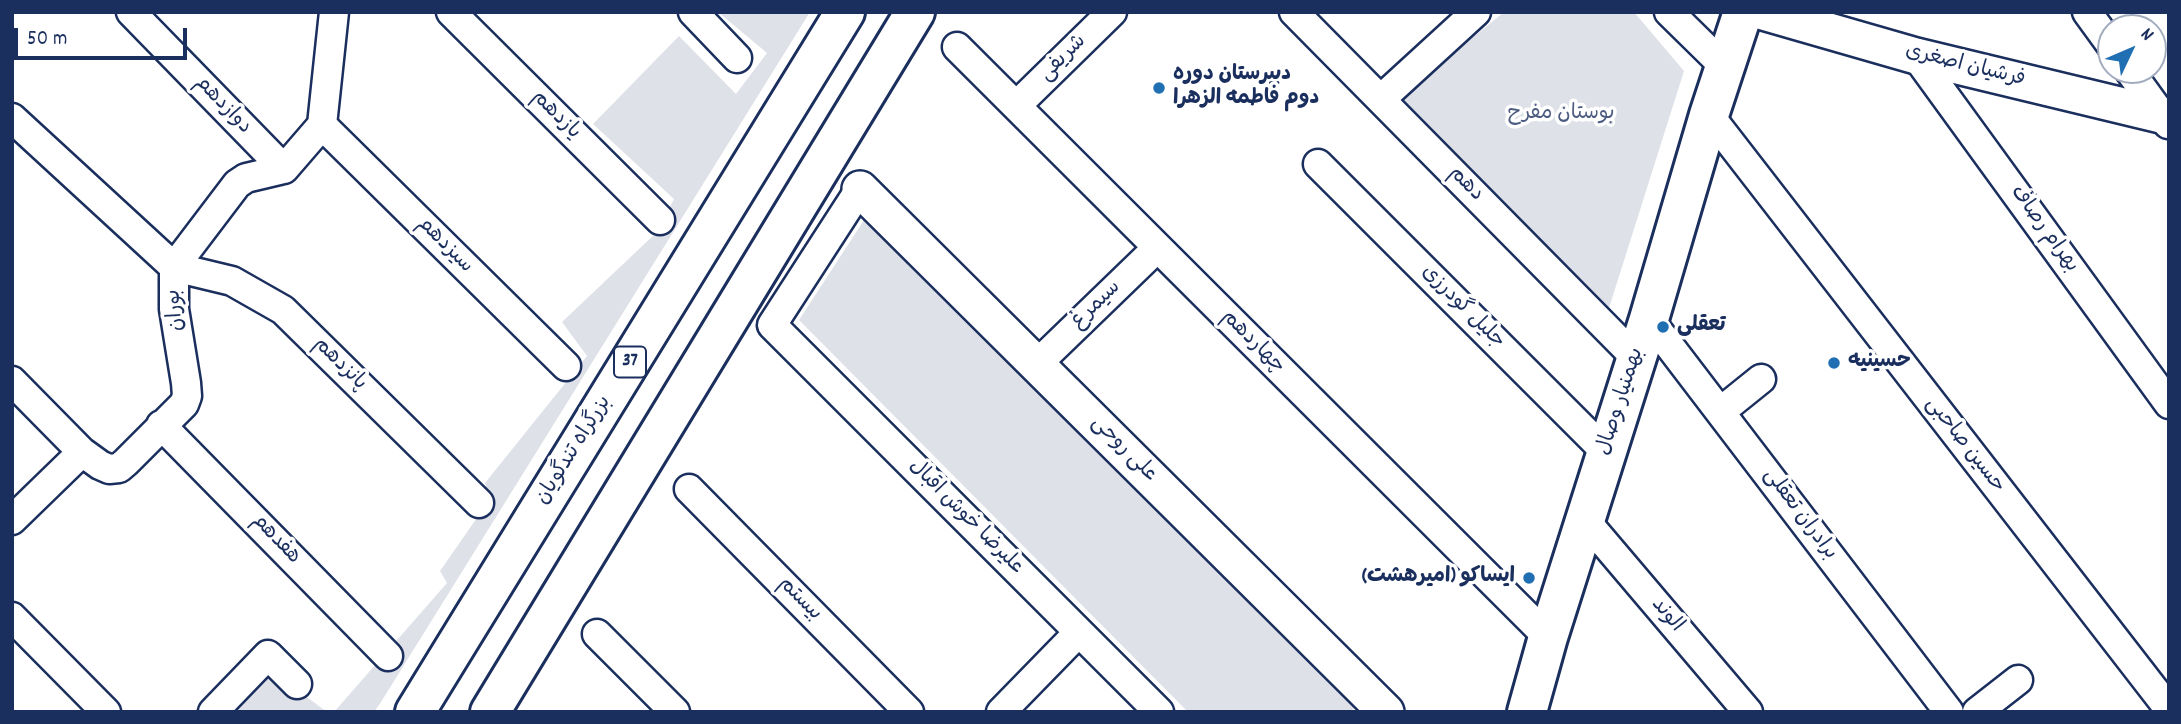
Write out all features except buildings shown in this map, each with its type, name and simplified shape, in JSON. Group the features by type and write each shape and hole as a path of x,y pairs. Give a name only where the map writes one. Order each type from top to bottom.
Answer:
{"main road":[{"name":"بزرگراه تندگویان","path":"415,712 845,12"},
{"path":"490,712 915,12"},
{"name":"بهمنیار وصال","path":"1527,712 1709,115 1743,12"}],"street":[{"name":"دوازدهم","path":"131,12 284,169"},
{"path":"284,169 322,125 334,12"},
{"name":"یازدهم","path":"451,12 660,220"},
{"path":"693,12 737,58"},
{"name":"شریفی","path":"1016,106 1112,12"},
{"name":"دهم","path":"1294,12 1636,358"},
{"path":"1381,99 1476,12"},
{"path":"1669,12 1724,67"},
{"name":"فرشیان اصغری","path":"1763,12 1916,56 2166,119"},
{"name":"چهاردهم","path":"957,47 1548,637"},
{"name":"بهرام رصاف","path":"1916,56 2169,404"},
{"path":"2140,84 2166,119"},
{"name":"حسین صاحبی","path":"1709,115 2169,709"},
{"path":"12,118 174,267"},
{"name":"سیزدهم","path":"322,125 566,366"},
{"name":"جلیل گودرزی","path":"1318,164 1606,452"},
{"name":"بوران","path":"82,452 100,466 119,468 184,404 187,396 174,309 174,267 237,184 253,176 284,169"},
{"name":"علیرضا خوش اقبال","path":"860,189 772,325 1159,712"},
{"name":"علی روحی","path":"860,189 1386,712"},
{"name":"سیمرغ","path":"1037,364 1157,248"},
{"name":"پانزدهم","path":"174,267 232,281 283,310 479,503"},
{"name":"برادران تعقلی","path":"1649,319 1949,712"},
{"path":"1720,412 1761,379"},
{"path":"12,381 82,452 12,520"},
{"name":"هفدهم","path":"162,425 388,656"},
{"name":"بیستم","path":"689,489 909,712"},
{"name":"الوند","path":"1585,520 1748,712"},
{"path":"15,627 106,712"},
{"path":"1001,712 1079,632"},
{"path":"597,634 675,712"},
{"path":"213,712 268,656 297,684"},
{"path":"1977,712 2018,680"}],"green space":[{"path":"718,12 810,12 381,702 374,712 334,712 447,583 440,571 490,499 485,483 587,356 562,322 657,232 674,199 593,124 679,36 736,94 767,53"},
{"name":"بوستان مفرح","path":"1504,12 1634,12 1684,71 1609,308 1399,98"},
{"path":"864,220 1356,706 1350,712 1188,712 799,320"},
{"path":"273,672 327,712 236,712"}],"place":[{"name":"دبیرستان دوره دوم فاطمه الزهرا","path":"1159,88"},
{"name":"تعقلی","path":"1663,327"},
{"name":"حسینیه","path":"1834,363"},
{"name":"ایساکو (امیرهشت)","path":"1529,578"}]}
